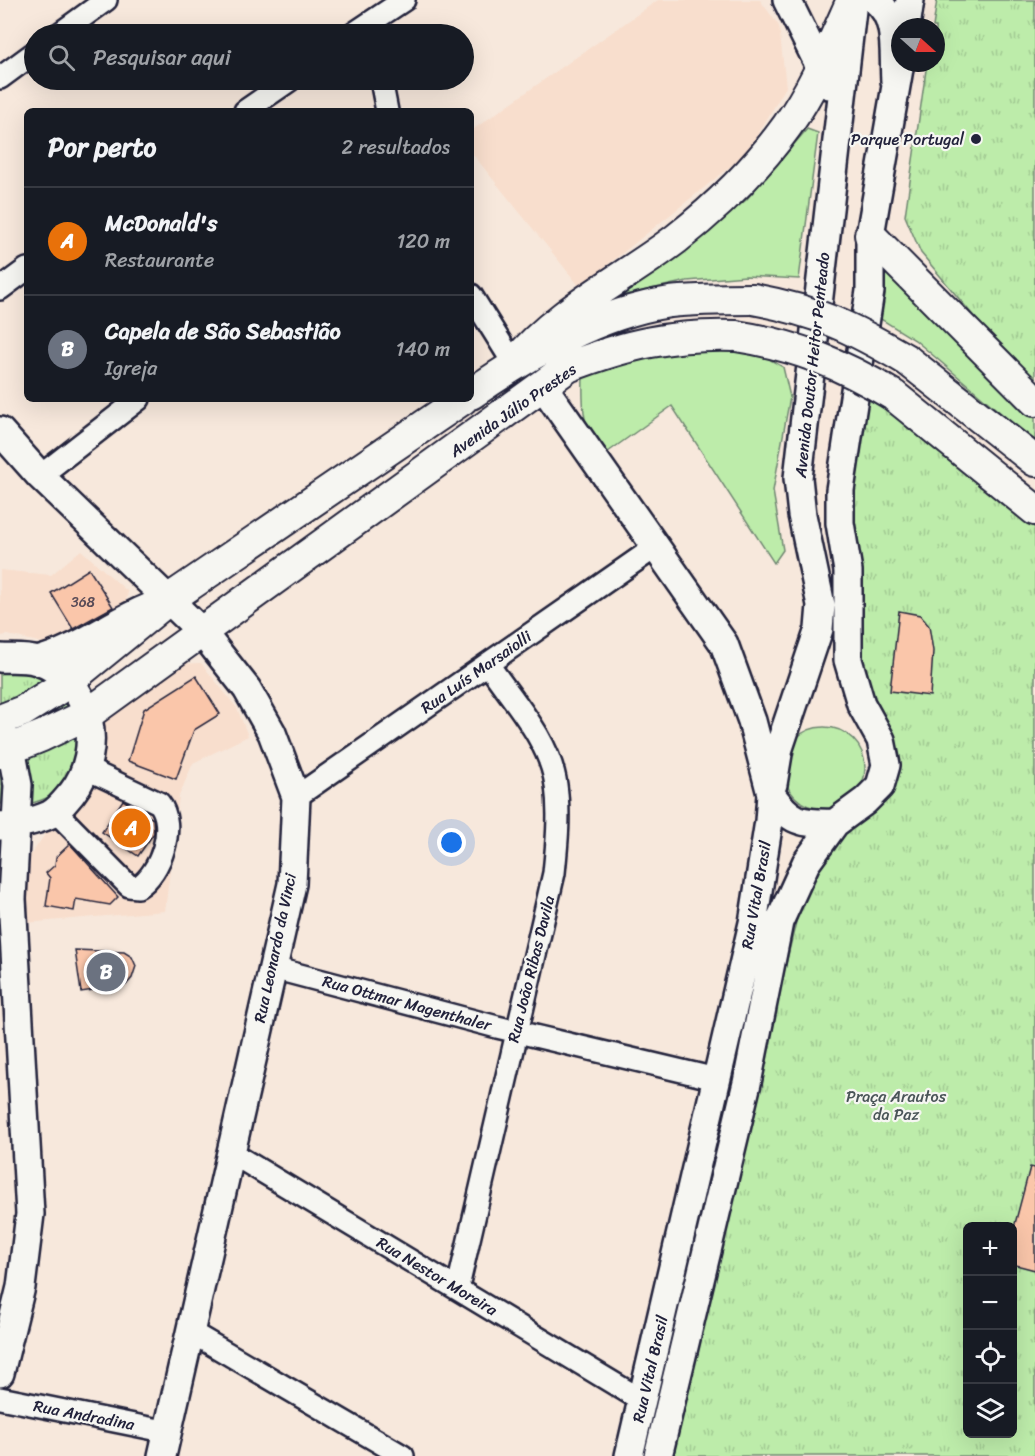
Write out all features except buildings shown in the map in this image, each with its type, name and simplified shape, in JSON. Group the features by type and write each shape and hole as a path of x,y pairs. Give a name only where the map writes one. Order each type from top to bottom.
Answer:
{"highway":[{"path":"514,364 532,340 675,239 722,200 789,124 819,70 853,0"},
{"path":"870,235 1035,401"},
{"name":"Avenida Júlio Prestes","path":"474,392 514,364 618,314 670,303 753,299 825,316 857,331 907,360 1035,461"},
{"name":"Avenida Júlio Prestes","path":"4,744 88,714 568,368 640,342 678,337 736,336 795,349 847,368 893,395 1035,510"},
{"path":"0,720 40,701 168,600 459,402"}],"main road":[{"path":"787,0 819,70 830,86 837,123"},
{"name":"Avenida Doutor Heitor Penteado","path":"771,794 779,748 819,629 821,605 802,515 798,478 837,123 853,0"},
{"path":"875,0 885,7 891,22 896,91"},
{"path":"907,18 910,0"},
{"path":"771,794 785,814 813,824 835,823 865,801 880,786 886,765 881,740 861,704 850,670 848,571 840,523 840,490 870,291 870,235 899,72"},
{"name":"Rua Vital Brasil","path":"543,386 724,644 752,721 771,794 770,821 753,923 629,1456"},
{"name":"Rua Leonardo da Vinci","path":"0,431 40,476 202,632 247,689 272,734 296,797 292,884 189,1331 166,1444"},
{"path":"0,658 36,661 55,656 111,625 168,600"},
{"path":"12,899 20,859 29,839 81,781 87,769 92,736 88,714 81,698 68,681 36,661"},
{"path":"0,1373 21,1287 30,1214 8,825 18,785 4,744"},
{"path":"8,825 52,813"},
{"name":"Rua Vital Brasil","path":"658,1456 747,1083 779,922 806,863 835,823"},
{"path":"2,865 12,899"}],"street":[{"path":"73,24 106,0"},
{"path":"378,17 404,0"},
{"path":"0,78 24,60"},
{"path":"249,108 275,90"},
{"path":"383,90 386,108"},
{"path":"0,289 24,271"},
{"path":"474,300 514,364"},
{"path":"40,476 135,402"},
{"name":"Rua Luís Marsaiolli","path":"296,797 657,546"},
{"name":"Rua João Ribas Davila","path":"458,1287 554,873 558,829 556,783 544,747 488,664"},
{"path":"52,813 129,885 138,887 146,882 163,852 168,818 165,810 159,803 87,769"},
{"name":"Rua Ottmar Magenthaler","path":"273,968 516,1031 716,1079"},
{"name":"Rua Nestor Moreira","path":"230,1152 458,1287 643,1401"},
{"path":"189,1331 379,1449 403,1456"},
{"name":"Rua Andradina","path":"0,1398 166,1444"}],"shaded area":[{"path":"658,0 760,0 779,26 786,87 746,154 580,287 474,156 474,129"},
{"path":"81,550 128,592 124,609 52,645 8,635 0,636 0,570 51,575"},
{"path":"201,663 237,708 248,736 193,763 179,796 165,911 25,923 23,866 48,830 88,795 101,749 100,722 175,664"}],"green space":[{"name":"Parque Portugal","path":"937,0 1035,0 1035,381 996,343 921,253 905,216 926,72 945,72 945,18 934,18"},
{"path":"807,129 818,133 799,279 746,276 687,281 611,298 684,250 746,200"},
{"path":"881,264 951,330 1035,418 1035,442 915,340 871,313"},
{"path":"716,348 757,352 783,367 790,397 773,491 783,550 774,563 672,406 601,457 587,427 583,399 583,375 618,361"},
{"name":"Praça Arautos da Paz","path":"864,396 894,415 1035,528 1035,1456 668,1456 802,897 833,838 883,797 860,669 850,494"},
{"path":"22,671 51,684 69,700 78,715 79,736 72,774 59,790 51,796 31,803 0,804 0,672"},
{"path":"824,727 840,730 853,739 862,752 865,768 862,784 853,797 840,806 824,809 808,806 795,797 786,784 783,768 786,752 795,739 808,730"}],"place":[{"name":"Parque Portugal","path":"976,139"},
{"name":"McDonald's","path":"131,828"},
{"name":"Capela de São Sebastião","path":"106,972"}]}
